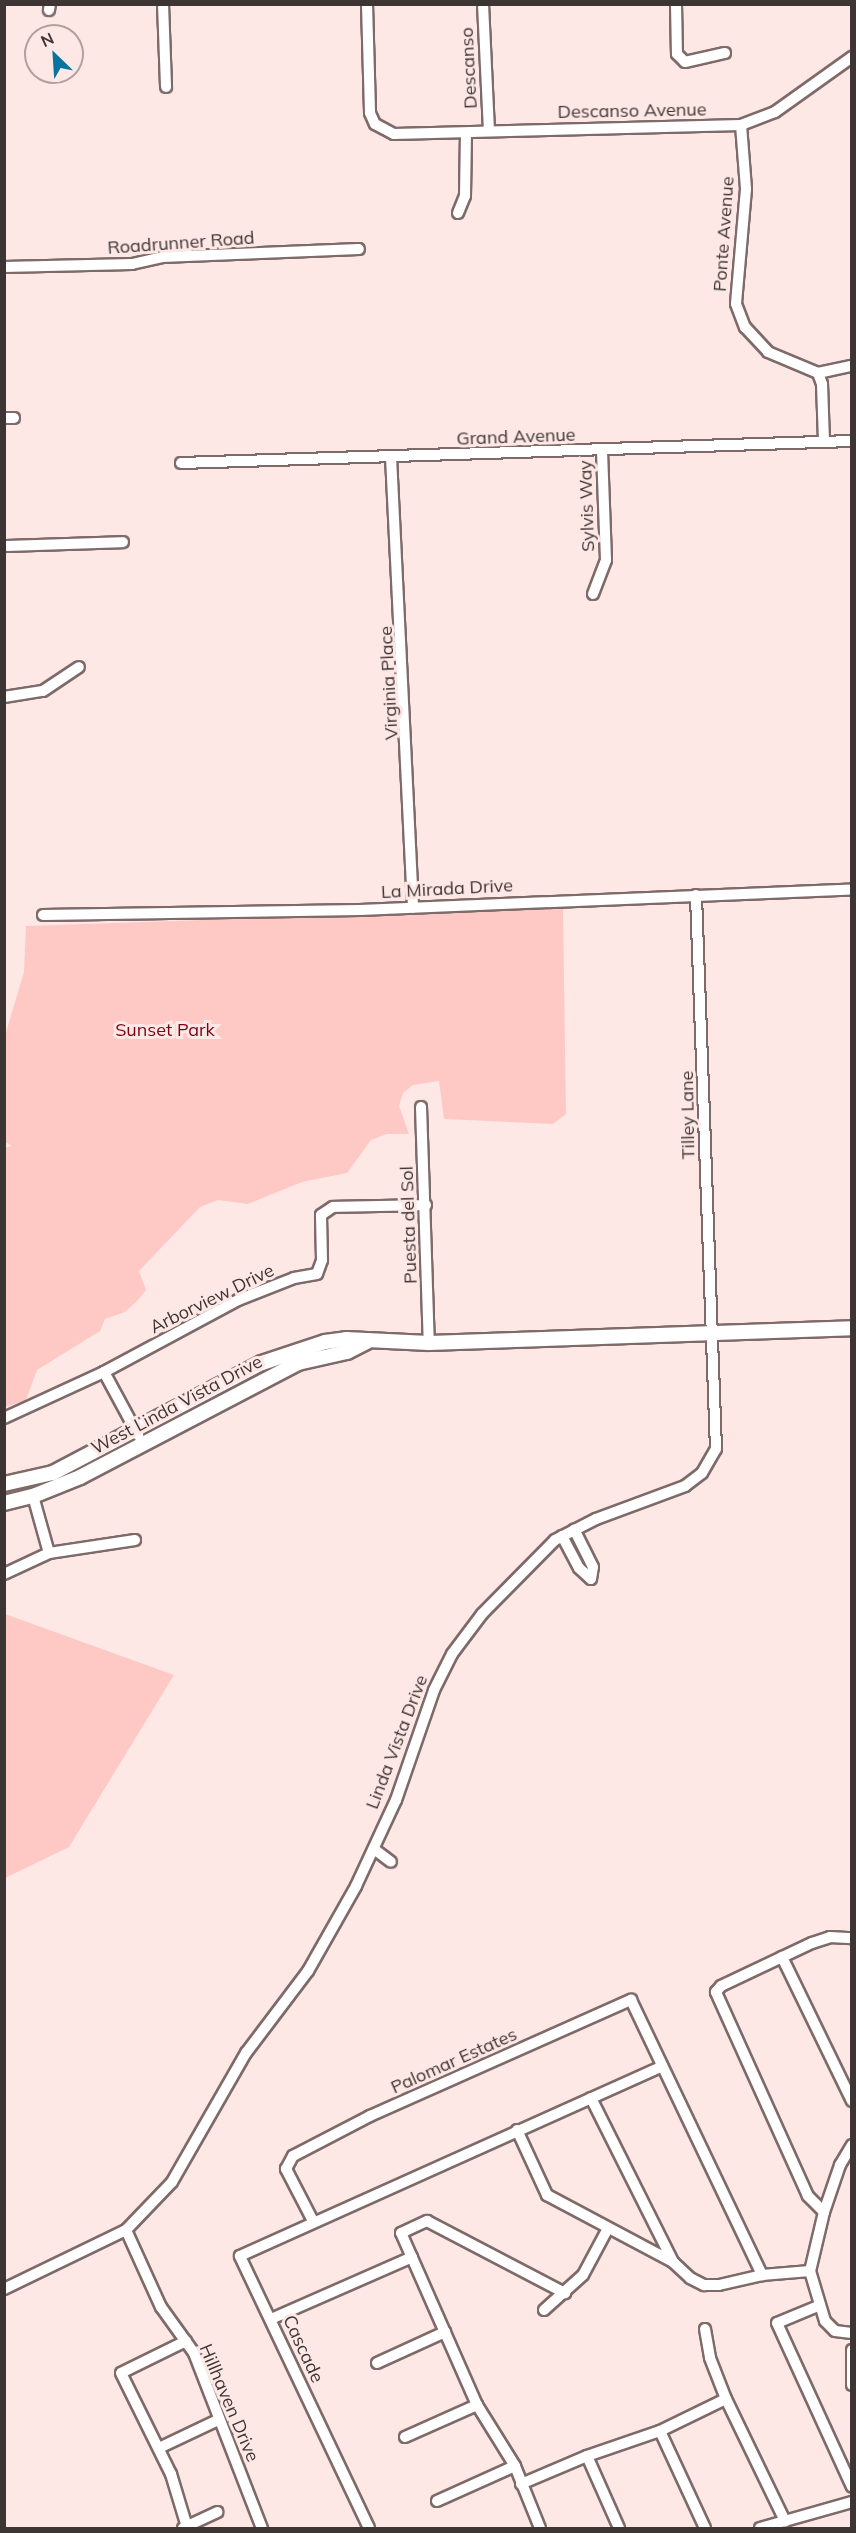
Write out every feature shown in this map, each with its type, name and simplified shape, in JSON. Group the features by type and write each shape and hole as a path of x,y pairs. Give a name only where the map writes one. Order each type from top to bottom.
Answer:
{"main road":[{"path":"714,1333 852,1328"},
{"name":"West Linda Vista Drive","path":"4,1484 52,1473 292,1350 346,1339 367,1342 429,1343 714,1333"},
{"name":"West Linda Vista Drive","path":"4,1503 33,1496 142,1445 298,1363 347,1352 367,1342"}],"street":[{"path":"163,4 166,87"},
{"name":"Descanso Avenue","path":"367,4 370,113 375,123 394,134 741,125 775,112 852,57"},
{"name":"Descanso","path":"483,4 489,130"},
{"path":"675,4 677,54 685,62 725,53"},
{"name":"Ponte Avenue","path":"741,125 746,189 736,304 745,327 768,352 818,373"},
{"path":"458,213 465,196 466,133"},
{"name":"Roadrunner Road","path":"4,267 132,264 162,257 359,249"},
{"path":"824,442 822,384 818,373 852,366"},
{"name":"Grand Avenue","path":"181,463 852,441"},
{"name":"Sylvis Way","path":"592,594 606,560 602,450"},
{"name":"Virginia Place","path":"391,457 413,907"},
{"path":"4,546 123,542"},
{"path":"4,697 43,691 79,667"},
{"name":"La Mirada Drive","path":"43,915 413,907 852,890"},
{"name":"Tilley Lane","path":"696,896 714,1333"},
{"name":"Puesta del Sol","path":"421,1107 429,1343"},
{"name":"Arborview Drive","path":"4,1418 104,1372 238,1300 294,1278 317,1274 322,1260 321,1215 333,1207 426,1205"},
{"name":"Linda Vista Drive","path":"4,2289 126,2230 172,2182 246,2053 308,1971 374,1849 434,1690 452,1654 482,1614 562,1536 574,1529 670,1493 702,1473 716,1449 714,1333"},
{"path":"104,1372 142,1445"},
{"path":"33,1496 49,1553"},
{"path":"562,1536 579,1568 591,1579 593,1567 574,1529"},
{"path":"4,1574 49,1553 135,1540"},
{"path":"374,1849 391,1862"},
{"path":"824,2212 808,2196 716,1992 721,1986 830,1937 852,1938"},
{"path":"783,1957 852,2101"},
{"name":"Palomar Estates","path":"313,2221 286,2169 293,2156 370,2116 631,2000 660,2067"},
{"path":"313,2221 660,2067 762,2275"},
{"path":"591,2098 673,2262"},
{"path":"517,2130 547,2195 607,2230 673,2262 704,2285 762,2275 810,2271"},
{"path":"852,2145 840,2165 824,2212 810,2271 819,2307 835,2331 852,2333"},
{"name":"Cascade","path":"313,2221 240,2256 369,2529"},
{"path":"540,2529 515,2466 477,2405 401,2233 427,2221 565,2293"},
{"name":"Hillhaven Drive","path":"126,2230 161,2307 194,2354 262,2529"},
{"path":"544,2310 583,2275 607,2230"},
{"path":"271,2319 412,2257"},
{"path":"819,2307 777,2323 852,2487"},
{"path":"705,2329 710,2358 726,2399 785,2521"},
{"path":"377,2363 445,2332"},
{"path":"186,2342 121,2373 159,2448 185,2528 218,2512"},
{"path":"852,2350 852,2385"},
{"path":"521,2484 586,2456 660,2432 726,2399"},
{"path":"405,2437 477,2405"},
{"path":"159,2448 218,2420"},
{"path":"660,2432 705,2529"},
{"path":"586,2456 619,2529"},
{"path":"437,2501 515,2466"},
{"path":"760,2529 852,2502"}],"green space":[{"name":"Sunset Park","path":"563,908 566,1114 553,1124 444,1119 439,1081 413,1085 403,1093 399,1106 409,1134 387,1134 371,1140 347,1173 302,1182 248,1204 218,1200 200,1207 139,1271 146,1290 138,1300 125,1312 105,1319 100,1331 37,1370 26,1400 5,1407 4,1148 12,1146 5,1142 4,1039 24,972 26,926"},
{"path":"5,1614 174,1675 69,1847 5,1878"}]}
